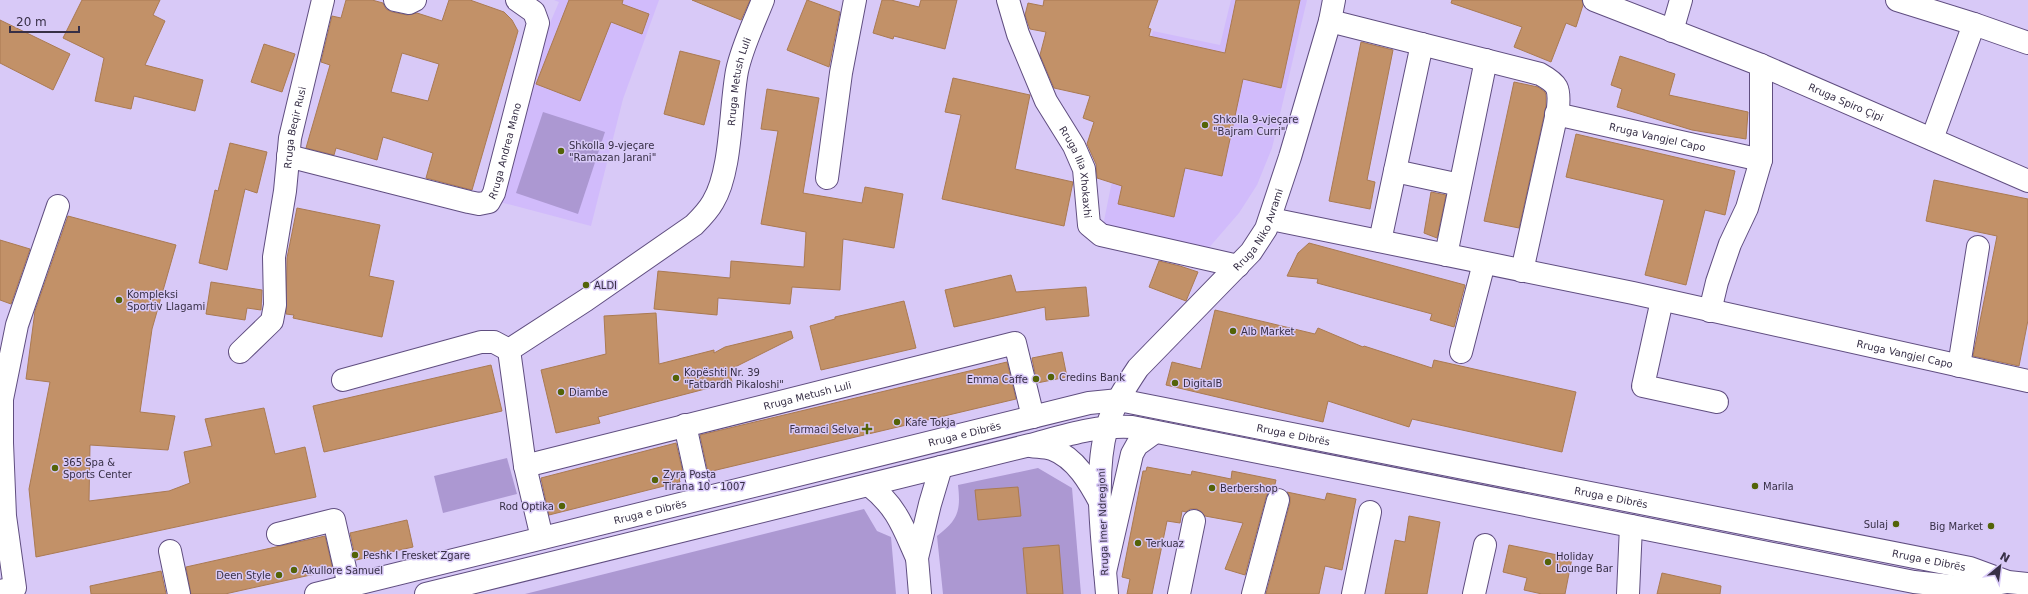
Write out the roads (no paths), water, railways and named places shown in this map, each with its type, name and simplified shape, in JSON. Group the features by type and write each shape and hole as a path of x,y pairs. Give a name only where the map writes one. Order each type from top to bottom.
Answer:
{"street":[{"name":"Rruga Beqir Rusi","path":"240,352 272,321 275,305 274,258 285,191 290,138 323,0"},
{"path":"395,0 409,3 415,0"},
{"name":"Rruga Andrea Mano","path":"288,156 469,202 479,204 489,202 494,193 538,23 534,12 517,0"},
{"name":"Rruga Metush Luli","path":"509,350 694,225 704,215 720,188 737,71 764,0"},
{"path":"827,178 841,73 855,0"},
{"name":"Rruga Ilia Xhokaxhi","path":"1008,0 1018,34 1046,101 1074,146 1084,169 1089,225 1101,235 1238,266"},
{"name":"Rruga Niko Avrami","path":"1107,426 1127,383 1138,368 1238,266 1260,240 1271,219 1330,21 1334,0"},
{"name":"Rruga Spiro Çipi","path":"1594,0 1761,65 2028,180"},
{"path":"1672,31 1681,0"},
{"path":"1897,0 1974,24 2028,43"},
{"path":"1330,21 1540,74 1556,84 1559,93 1556,114 1522,271"},
{"path":"1932,139 1974,24"},
{"path":"1380,241 1422,44"},
{"path":"1446,255 1486,60"},
{"path":"1710,311 1717,282 1730,244 1747,208 1761,160 1761,65"},
{"name":"Rruga Vangjel Capo","path":"1556,114 1761,160"},
{"path":"1395,171 1460,185"},
{"path":"0,591 15,588 4,516 2,399 17,325 58,206"},
{"name":"Rruga Vangjel Capo","path":"1271,219 1662,300 2028,381"},
{"name":"Rruga Vangjel Capo","path":"1959,366 1978,247"},
{"path":"1461,352 1484,263"},
{"path":"1662,300 1643,386 1717,402"},
{"path":"343,380 481,342 494,342 509,350 525,466 542,538"},
{"name":"Rruga Metush Luli","path":"525,466 1015,343 1033,417"},
{"name":"Rruga e Dibrës","path":"316,594 1089,403 1119,400 1970,568 2014,587"},
{"path":"684,425 701,498"},
{"name":"Rruga e Dibrës","path":"428,594 1030,445 1075,432 1107,426 1132,427 1914,582 1969,588 2014,587"},
{"name":"Rruga Imer Ndregjoni","path":"1107,426 1100,468 1107,594"},
{"path":"1105,572 1132,454 1137,446 1155,432"},
{"path":"1030,445 1052,449 1062,454 1088,480 1101,504"},
{"path":"920,594 917,558 930,504 941,467"},
{"path":"869,485 885,498 895,510 917,558"},
{"path":"1254,594 1278,500"},
{"path":"1353,594 1370,512"},
{"path":"278,534 334,520 349,586"},
{"path":"1179,594 1194,521"},
{"path":"1628,594 1631,526"},
{"path":"1474,594 1485,544"},
{"path":"170,551 179,594"},
{"path":"2014,587 2028,574"}],"place":[{"name":"Shkolla 9-vjeçare \"Bajram Curri\"","path":"1205,125"},
{"name":"Shkolla 9-vjeçare \"Ramazan Jarani\"","path":"561,151"},
{"name":"ALDI","path":"586,285"},
{"name":"Kompleksi Sportiv Llagami","path":"119,300"},
{"name":"Alb Market","path":"1233,331"},
{"name":"Credins Bank","path":"1051,377"},
{"name":"Kopështi Nr. 39 \"Fatbardh Pikaloshi\"","path":"676,378"},
{"name":"Emma Caffe","path":"1036,379"},
{"name":"DigitalB","path":"1175,383"},
{"name":"Diambe","path":"561,392"},
{"name":"Kafe Tokja","path":"897,422"},
{"name":"Farmaci Selva","path":"867,429"},
{"name":"365 Spa & Sports Center","path":"55,468"},
{"name":"Zyra Posta Tirana 10 - 1007","path":"655,480"},
{"name":"Marila","path":"1755,486"},
{"name":"Berbershop","path":"1212,488"},
{"name":"Rod Optika","path":"562,506"},
{"name":"Sulaj","path":"1896,524"},
{"name":"Big Market","path":"1991,526"},
{"name":"Terkuaz","path":"1138,543"},
{"name":"Peshk I Fresket Zgare","path":"355,555"},
{"name":"Holiday Lounge Bar","path":"1548,562"},
{"name":"Akullore Samuel","path":"294,570"},
{"name":"Deen Style","path":"279,575"}]}
